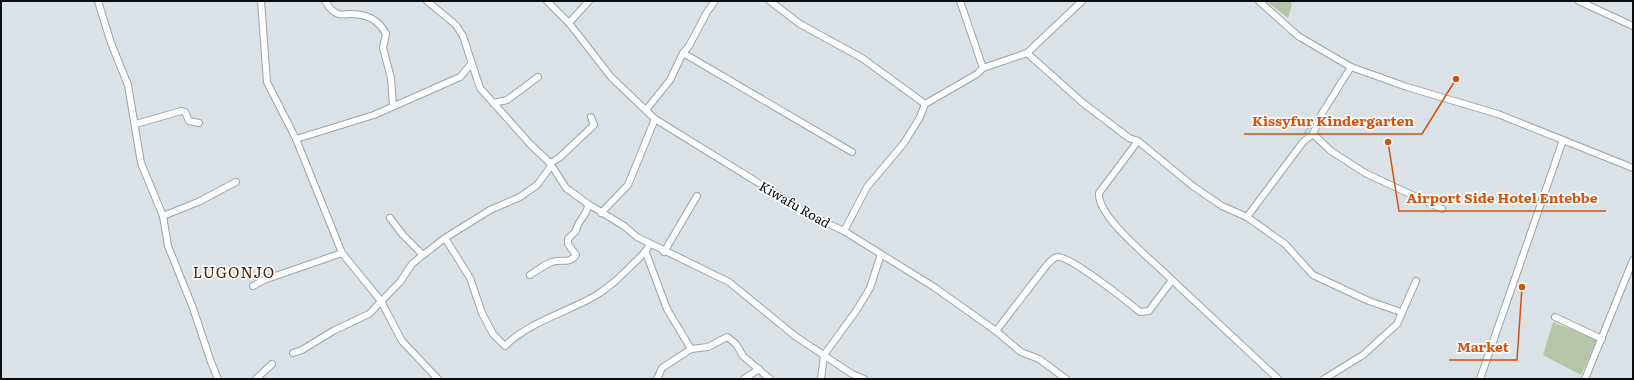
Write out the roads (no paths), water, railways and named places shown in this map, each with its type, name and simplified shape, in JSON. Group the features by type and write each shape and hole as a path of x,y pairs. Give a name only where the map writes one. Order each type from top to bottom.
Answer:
{"street":[{"path":"98,1 111,43 128,85 136,124 141,163 163,216 168,246 193,308 218,379"},
{"path":"260,1 267,82 296,139 342,253 381,301 402,341 438,379"},
{"path":"325,1 332,10 338,14 370,16 380,24 386,34 383,48 391,78 393,106"},
{"path":"428,1 456,25 465,41 471,64 480,88 550,165 566,188 601,213 650,244 729,282 795,336 852,374 864,379"},
{"name":"Kiwafu Road","path":"547,1 569,23 611,77 655,119 812,216 844,231 934,287 996,331 1021,352 1039,360 1066,379"},
{"path":"569,23 588,1"},
{"path":"646,110 670,80 683,53 689,46 707,12 715,1"},
{"path":"770,1 800,24 823,38 862,58 925,104"},
{"path":"960,1 983,68"},
{"path":"844,231 867,187 904,143 920,117 925,104 977,74 983,68 1027,53 1082,1"},
{"path":"1259,1 1298,36 1350,67 1407,87 1498,114 1633,168"},
{"path":"1579,1 1633,26"},
{"path":"683,53 852,152"},
{"path":"1027,53 1084,103 1129,138 1138,141 1194,187 1222,206 1247,217 1285,244 1313,275 1369,301 1401,312"},
{"path":"296,139 315,132 346,125 393,106 460,77 471,64"},
{"path":"1247,217 1303,142 1313,134 1321,115 1350,67"},
{"path":"493,103 507,100 538,76"},
{"path":"136,124 181,111 185,112 189,122 198,123"},
{"path":"293,353 302,350 333,331 369,314 376,309 381,301 400,282 412,264 444,238 490,210 520,197 537,185 550,165 594,125 591,116"},
{"path":"601,213 628,185 655,119"},
{"path":"1313,134 1331,151 1365,173 1442,209"},
{"path":"1480,379 1564,140"},
{"path":"1138,141 1099,193 1098,199 1104,210 1131,243 1156,263 1172,280 1278,379"},
{"path":"163,216 198,202 236,182"},
{"path":"664,252 697,196"},
{"path":"530,275 553,261 566,261 576,255 568,244 568,239 576,231 577,225 588,210 588,204"},
{"path":"390,218 403,235 423,255"},
{"path":"444,238 470,278 482,313 493,334 505,346 514,337 529,328 595,296 616,282 646,253 650,244"},
{"path":"253,286 264,280 342,253"},
{"path":"646,253 667,309 691,350"},
{"path":"821,379 824,354 856,311 870,288 881,254"},
{"path":"996,331 1046,266 1053,259 1058,257 1064,258 1078,266 1140,312 1149,311 1172,280"},
{"path":"1594,379 1586,377 1633,260"},
{"path":"1324,379 1363,355 1397,324 1416,281"},
{"path":"1555,317 1602,339"},
{"path":"657,379 662,368 691,350 708,347 727,337 736,344 743,356 770,379"},
{"path":"256,379 272,364"},
{"path":"744,379 759,369"}],"waterway":[{"path":"1326,101 1346,70"},
{"path":"1304,134 1319,113"}],"place":[{"name":"Kissyfur Kindergarten","path":"1456,79"},
{"name":"Airport Side Hotel Entebbe","path":"1388,142"},
{"name":"Market","path":"1522,287"}],"district":[{"name":"LUGONJO","path":"234,271"}]}
